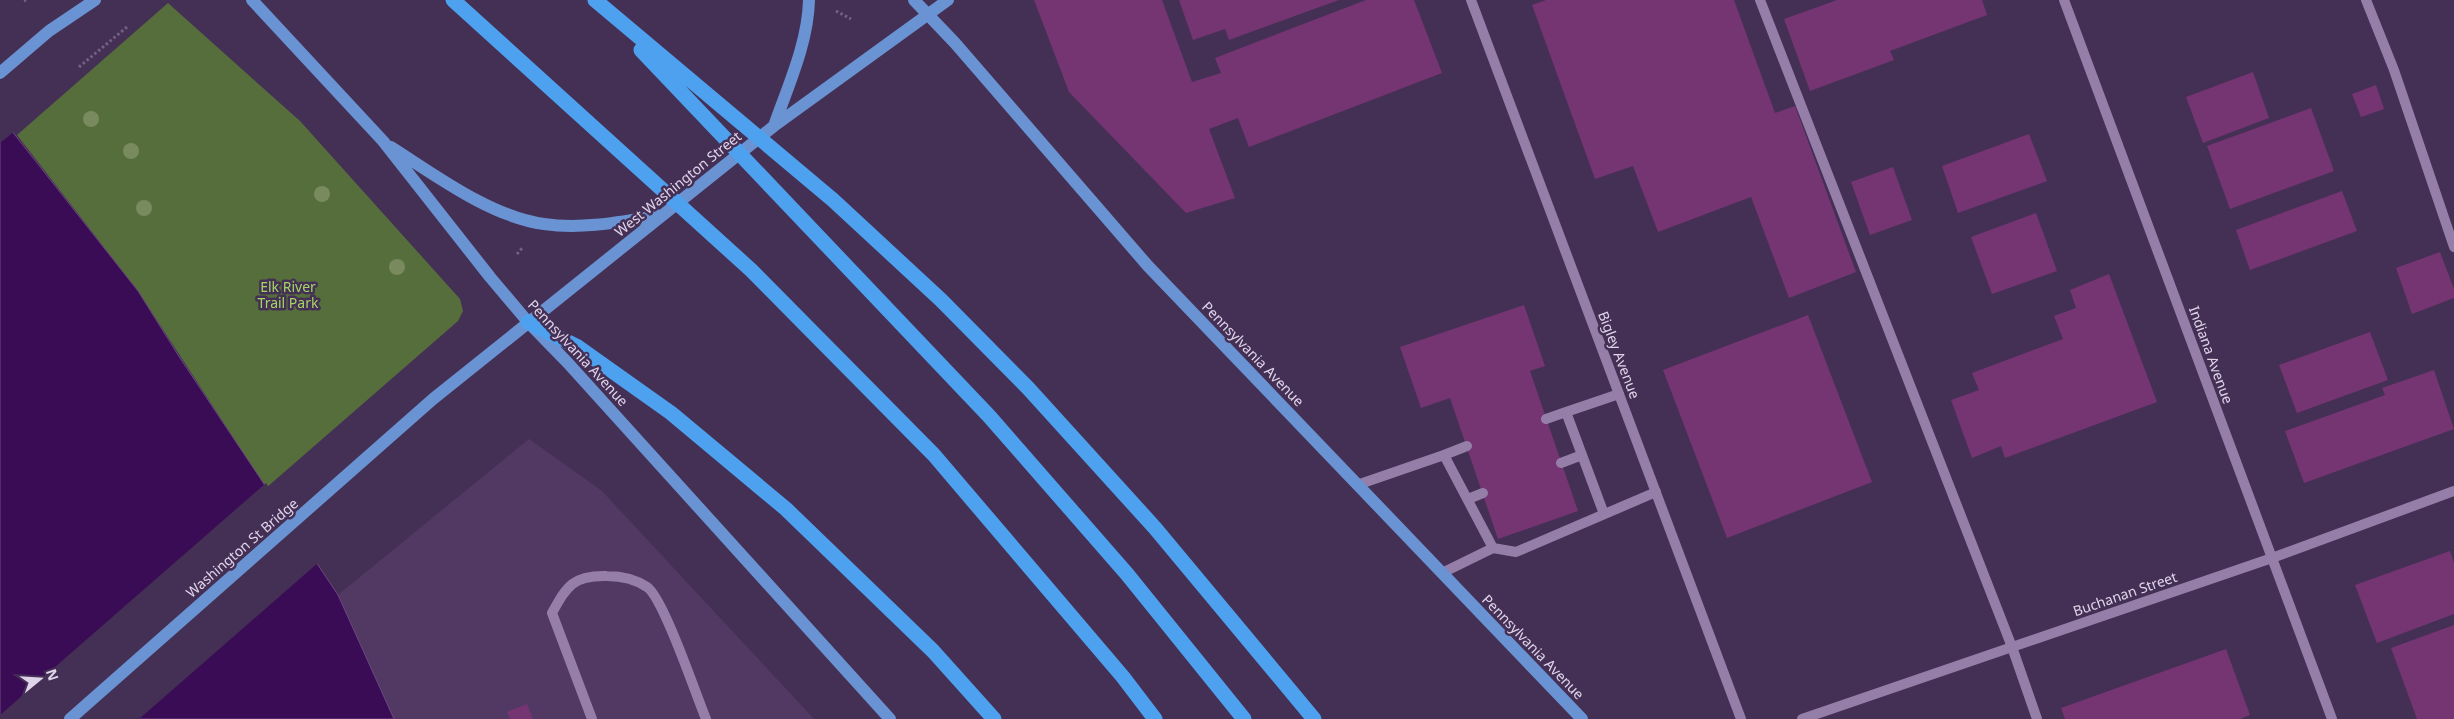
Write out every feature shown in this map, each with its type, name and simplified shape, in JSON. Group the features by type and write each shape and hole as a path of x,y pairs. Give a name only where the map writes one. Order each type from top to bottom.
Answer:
{"highway":[{"path":"452,0 751,270 934,455 1123,677 1155,719"},
{"path":"594,0 833,200 941,300 1028,388 1155,528 1314,719"},
{"path":"594,0 989,416 1127,574 1244,719"},
{"path":"528,322 578,347 671,412 786,509 933,651 994,719"}],"main road":[{"path":"0,72 49,31 95,0"},
{"name":"Pennsylvania Avenue","path":"252,0 382,141 528,322 567,362 890,719"},
{"path":"774,126 796,63 809,14 809,0"},
{"name":"Pennsylvania Avenue","path":"914,0 1148,266 1582,719"},
{"name":"West Washington Street","path":"433,399 774,126 948,0"},
{"path":"382,141 481,202 509,214 544,224 585,225 664,214"},
{"name":"Washington St Bridge","path":"70,719 433,399"}],"street":[{"name":"Bigley Avenue","path":"1471,0 1740,719"},
{"path":"1760,0 2012,647 2037,719"},
{"name":"Indiana Avenue","path":"2064,0 2332,719"},
{"path":"2366,0 2394,70 2454,247"},
{"path":"1546,419 1619,394"},
{"path":"1566,412 1604,514"},
{"path":"1357,484 1467,446"},
{"path":"1444,455 1493,548"},
{"path":"1561,464 1582,455"},
{"name":"Buchanan Street","path":"1802,719 2272,558 2454,491"},
{"path":"1442,573 1493,548 1516,552 1656,492"},
{"path":"1468,499 1483,493"},
{"path":"592,719 552,613 567,587 590,575 624,577 648,587 664,612 706,719"}],"path":[{"path":"833,10 851,19"},
{"path":"79,67 127,27"}],"shaded area":[{"path":"0,116 138,291 180,358 338,595 394,719 0,719"},
{"path":"529,439 602,491 814,719 394,719 338,595"}],"green space":[{"name":"Elk River Trail Park","path":"168,3 300,121 460,299 463,311 458,321 266,488 138,291 17,135"}],"pier":[{"path":"0,114 16,130 0,143"},
{"path":"266,483 319,562 139,719 0,719 0,715"}],"building":[{"path":"1034,0 1162,0 1192,82 1221,73 1215,58 1366,0 1414,0 1442,73 1249,147 1238,118 1209,129 1235,198 1186,213 1069,92"},
{"path":"1179,0 1339,0 1229,40 1225,29 1193,40"},
{"path":"1546,0 1734,0 1775,113 1795,106 1856,272 1789,298 1751,197 1658,232 1633,166 1595,179 1532,5"},
{"path":"1837,0 1982,0 1987,15 1890,51 1894,60 1810,91 1784,19"},
{"path":"2253,72 2269,118 2203,143 2186,97"},
{"path":"2376,85 2384,109 2361,117 2352,94"},
{"path":"2311,108 2334,171 2230,209 2207,146"},
{"path":"2029,134 2047,181 1958,213 1942,166"},
{"path":"1893,167 1912,220 1870,235 1851,182"},
{"path":"2342,191 2357,231 2250,270 2236,230"},
{"path":"2036,213 2057,271 1992,294 1971,237"},
{"path":"2440,252 2454,289 2454,298 2412,314 2396,268"},
{"path":"2109,274 2157,402 2005,458 2001,446 1972,458 1951,400 1979,390 1972,373 2063,339 2054,316 2076,308 2070,290"},
{"path":"1524,305 1545,366 1530,371 1578,511 1498,539 1450,398 1421,408 1400,347"},
{"path":"1808,315 1872,482 1727,538 1663,370"},
{"path":"2370,332 2388,380 2297,413 2279,365"},
{"path":"2434,370 2454,429 2304,483 2285,431 2385,395 2382,388"},
{"path":"2450,551 2454,563 2454,614 2377,643 2355,585"},
{"path":"2454,625 2454,719 2417,719 2391,648"},
{"path":"2226,649 2250,715 2240,719 2065,719 2061,708"},
{"path":"527,704 533,719 510,719 507,712"}]}
